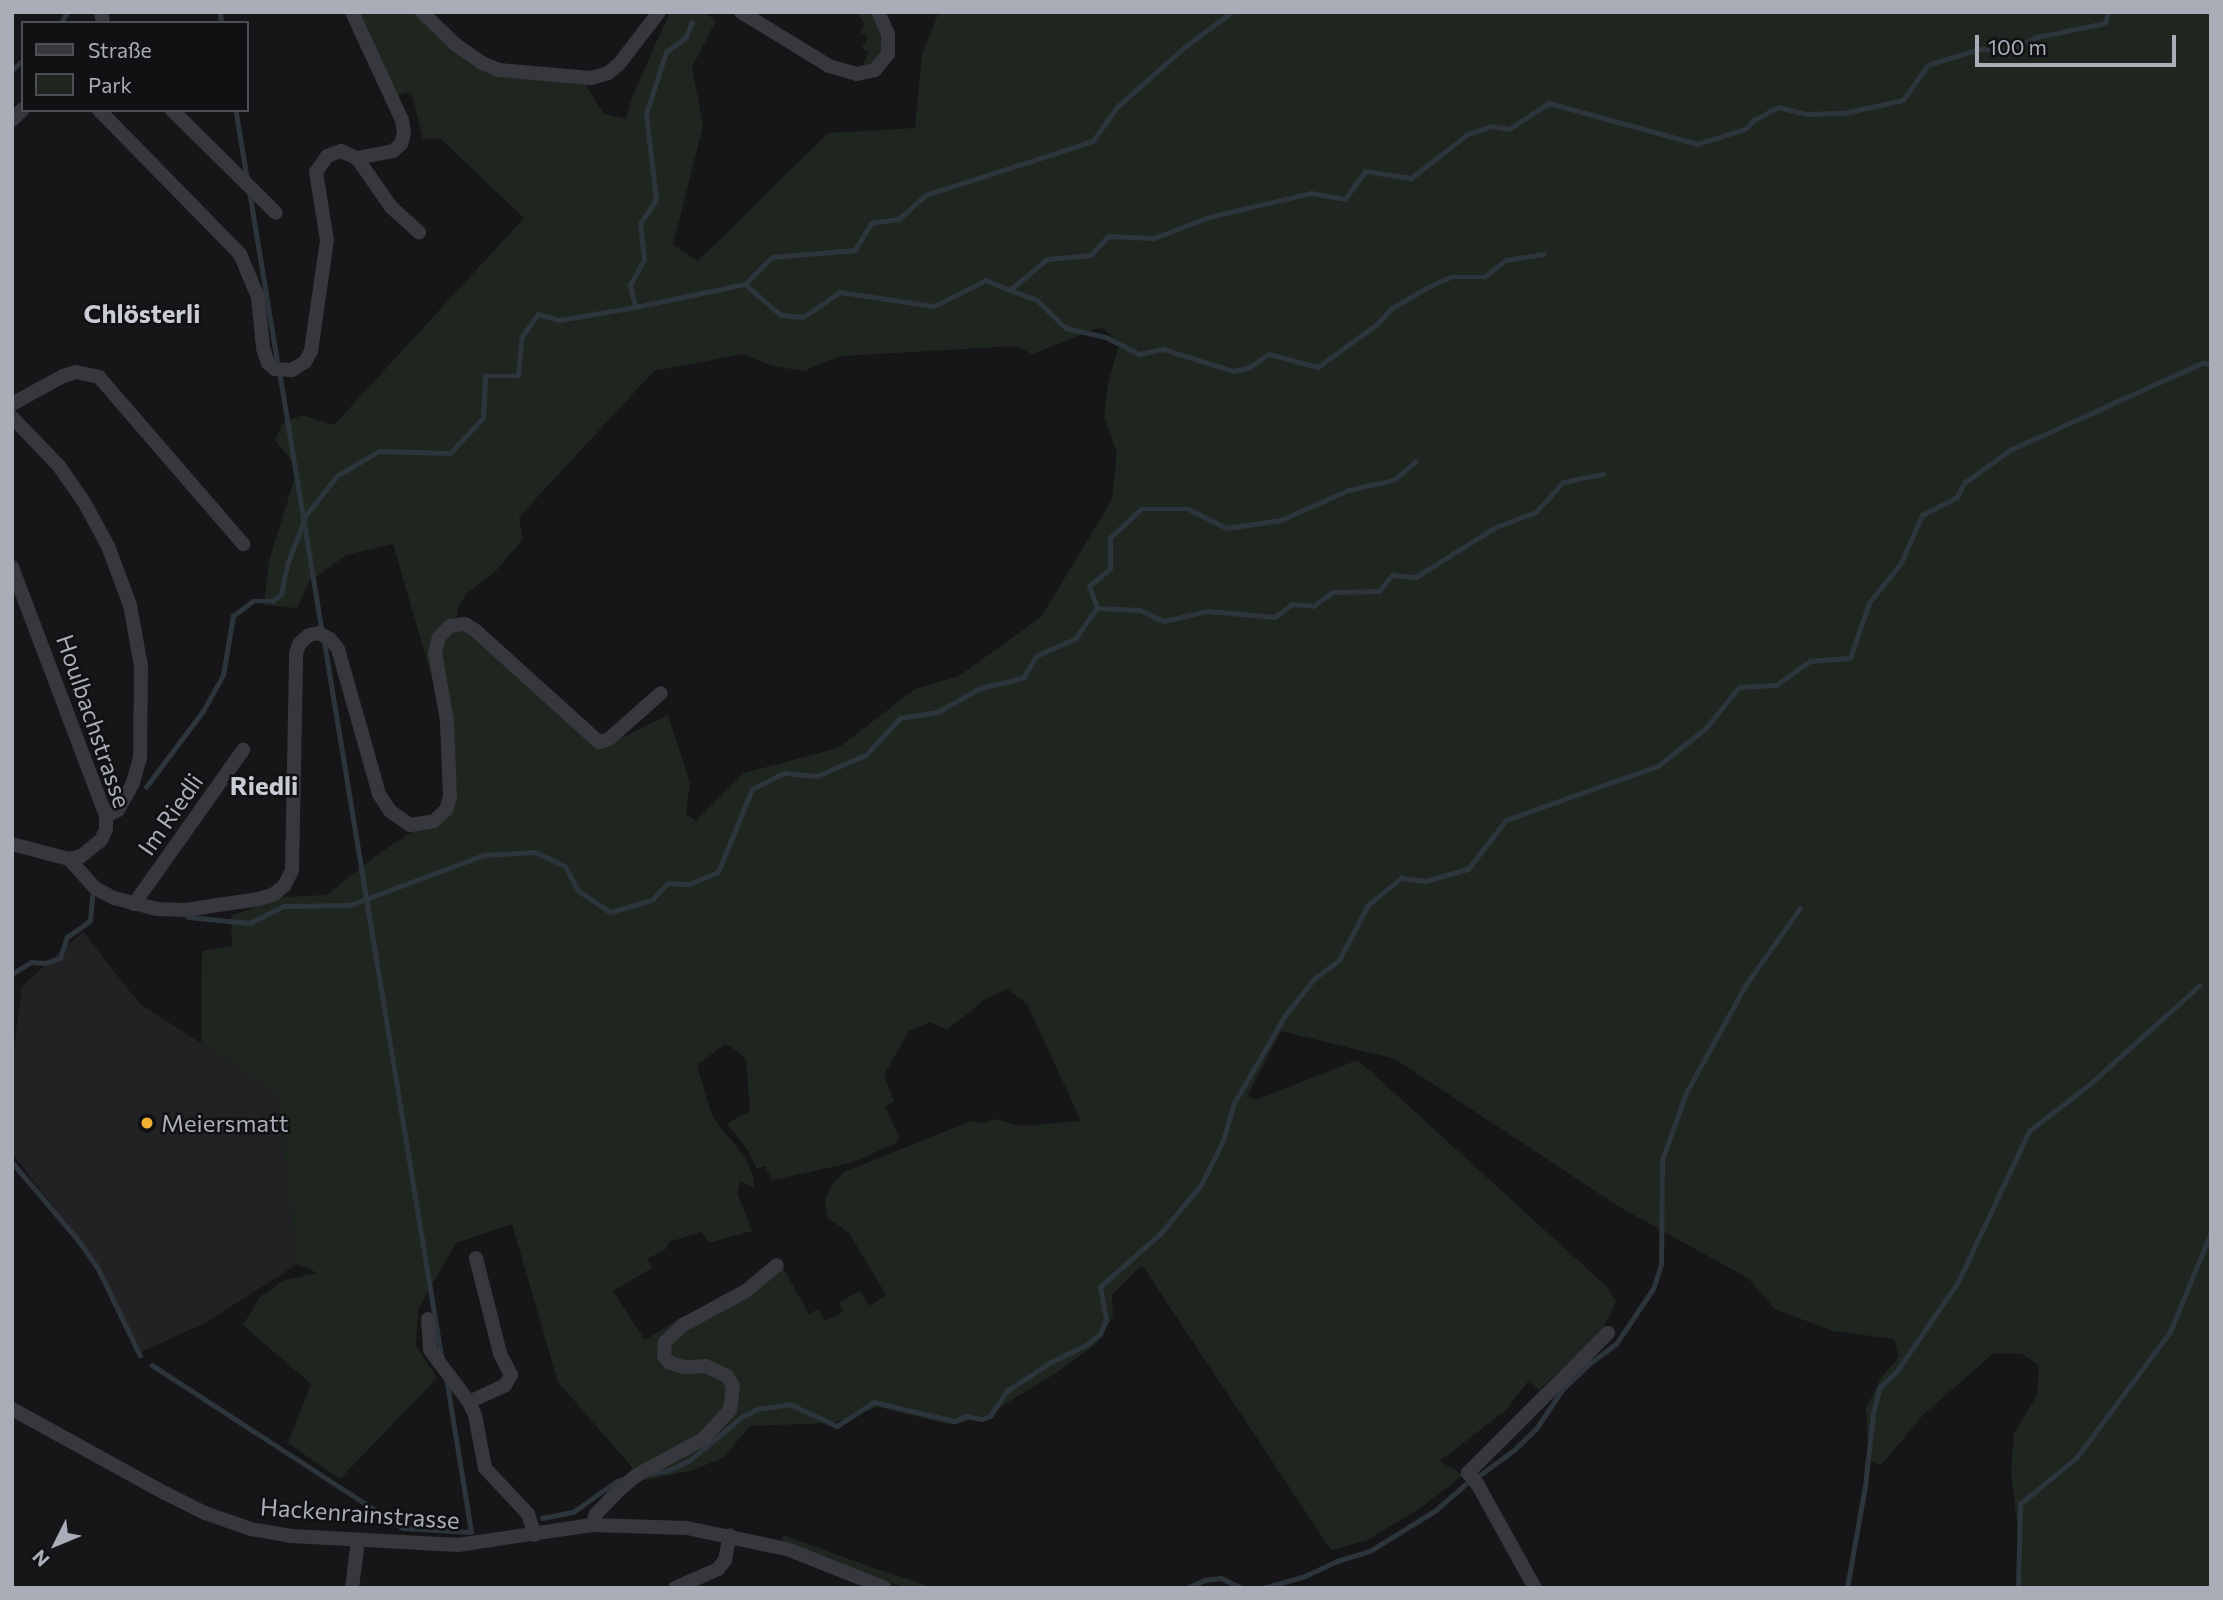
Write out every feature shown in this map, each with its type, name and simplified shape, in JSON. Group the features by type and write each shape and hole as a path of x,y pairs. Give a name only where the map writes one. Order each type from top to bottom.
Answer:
{"street":[{"path":"101,112 240,254 258,297 266,358 275,369 285,371 301,365 312,351 327,240 316,179 318,166 327,156 336,152 357,158 393,151 401,144 404,134 402,120 352,12"},
{"path":"422,12 455,44 482,63 499,70 591,78 608,73 619,64 659,12"},
{"path":"741,12 829,66 857,74 874,70 888,54 888,34 878,12"},
{"path":"174,112 276,213"},
{"path":"357,158 391,206 419,232"},
{"path":"12,404 63,376 76,372 99,377 243,544"},
{"path":"12,417 59,466 84,502 108,546 130,605 141,666 140,758 133,783 118,810 106,816"},
{"name":"Houlbachstrasse","path":"12,567 106,816 106,829 95,847 69,859"},
{"path":"12,844 69,859 95,888 134,904 185,909 259,899 274,894 284,886 292,870 296,654 299,644 309,635 319,633 330,639 338,649 379,794 390,811 410,825 434,821 446,810 450,797 447,721 435,653 439,637 450,626 465,624 476,631 599,742 609,739 661,693"},
{"name":"Im Riedli","path":"134,904 243,750"},
{"path":"469,1402 478,1395 501,1389 511,1375 500,1353 475,1258"},
{"path":"592,1525 596,1514 621,1488 637,1475 703,1439 730,1410 733,1386 727,1376 706,1366 684,1367 670,1363 663,1352 665,1342 683,1325 746,1291 777,1265"},
{"path":"428,1319 430,1350 469,1402 475,1415 478,1445 485,1468 528,1514 535,1535"},
{"path":"1535,1588 1478,1485 1468,1473 1608,1333"},
{"name":"Hackenrainstrasse","path":"12,1409 205,1513 251,1529 292,1536 458,1545 592,1525 664,1526 730,1535 787,1549 885,1588"},
{"path":"675,1588 718,1569 725,1560 730,1535"},
{"path":"352,1588 358,1540"}],"shaded area":[{"name":"Meiersmatt","path":"83,932 139,1003 277,1093 297,1264 207,1322 137,1354 114,1298 64,1221 12,1153 12,1063 22,986"}],"green space":[{"path":"356,12 418,12 458,49 493,74 505,78 583,81 604,114 626,119 632,97 670,12 704,12 716,21 692,67 703,126 673,245 698,261 828,133 915,128 922,54 939,12 2211,12 2211,1588 2019,1588 2022,1568 2011,1472 2014,1433 2037,1395 2039,1365 2022,1354 1994,1353 1924,1414 1881,1465 1869,1461 1866,1409 1881,1378 1899,1357 1894,1339 1833,1331 1775,1309 1748,1278 1621,1208 1395,1059 1281,1031 1248,1095 1255,1100 1358,1060 1606,1286 1616,1301 1603,1330 1539,1390 1529,1380 1506,1410 1440,1461 1463,1475 1419,1509 1368,1540 1331,1550 1142,1265 1112,1295 1113,1316 1097,1343 1053,1375 985,1416 951,1425 879,1407 832,1423 750,1426 723,1458 693,1470 647,1480 641,1476 701,1442 729,1418 737,1400 733,1379 723,1368 707,1362 684,1364 669,1356 668,1346 681,1331 755,1289 781,1264 809,1314 818,1309 825,1321 843,1312 839,1302 861,1291 869,1306 886,1295 849,1233 828,1218 825,1200 832,1185 844,1172 971,1121 984,1123 994,1119 1021,1126 1081,1121 1027,1004 1007,989 984,1000 947,1030 930,1022 909,1031 884,1075 894,1102 885,1106 899,1138 896,1143 851,1163 772,1180 765,1166 757,1169 749,1152 727,1124 750,1111 746,1059 730,1046 724,1045 697,1065 712,1116 747,1160 754,1179 754,1188 740,1181 737,1193 752,1231 709,1243 701,1232 669,1242 666,1249 647,1259 652,1268 613,1291 645,1340 682,1317 685,1320 662,1342 660,1355 665,1365 677,1370 708,1369 721,1375 728,1383 731,1391 727,1409 699,1436 636,1472 558,1382 512,1224 456,1243 418,1309 416,1346 437,1378 340,1479 288,1443 311,1384 243,1325 260,1297 284,1280 318,1273 297,1264 277,1094 201,1043 202,951 232,946 231,916 282,897 327,895 381,852 415,830 428,829 443,822 453,799 455,781 451,724 439,657 442,637 455,628 471,632 595,746 609,744 668,715 690,783 686,814 696,821 744,773 838,748 915,689 959,676 1041,617 1112,500 1117,453 1104,417 1108,384 1119,344 1102,327 1032,354 1016,346 841,356 804,371 772,366 743,354 654,371 519,517 523,539 495,572 466,594 458,608 456,620 447,623 437,634 432,654 434,685 393,544 346,555 309,582 297,608 264,605 269,561 295,477 292,461 275,440 282,424 302,415 334,425 524,218 440,138 423,139 412,95 409,92 395,96"},
{"path":"856,12 874,12 885,34 879,61 860,70 869,53 862,48 868,37 860,32 865,25"},
{"path":"783,1535 935,1588 906,1588 781,1542"}],"waterway":[{"path":"62,21 67,12"},
{"path":"220,12 222,21"},
{"path":"146,787 203,711 223,675 233,616 253,601 273,601 281,594 288,562 306,515 337,476 379,451 450,453 483,418 485,376 518,376 521,338 538,314 559,320 635,307 745,284 772,257 855,250 871,223 899,219 926,195 1093,141 1117,107 1186,46 1232,12"},
{"path":"745,284 781,315 803,317 840,292 934,306 986,280 1010,290 1047,259 1091,255 1108,236 1154,238 1209,217 1311,193 1345,199 1365,171 1411,178 1468,134 1492,126 1509,129 1549,103 1698,144 1745,129 1754,120 1778,107 1807,114 1844,113 1903,100 1928,65 1979,49 2010,50 2037,37 2105,23 2108,12"},
{"path":"635,307 630,285 644,260 640,224 656,199 646,114 666,52 685,38 692,22"},
{"path":"12,70 21,62"},
{"path":"236,112 247,178"},
{"path":"250,194 278,365"},
{"path":"1010,290 1037,300 1066,328 1106,337 1139,354 1163,349 1233,371 1248,368 1269,354 1318,367 1377,324 1392,308 1426,288 1451,277 1484,277 1506,260 1544,254"},
{"path":"651,1473 669,1470 690,1460 743,1416 758,1409 790,1404 837,1426 874,1402 955,1421 966,1416 982,1419 990,1416 1007,1391 1100,1334 1106,1320 1100,1287 1160,1234 1201,1185 1223,1141 1234,1103 1286,1014 1314,979 1339,960 1368,905 1401,878 1425,881 1468,869 1506,820 1658,766 1706,728 1739,687 1776,685 1810,661 1850,658 1869,603 1901,563 1922,515 1957,497 1964,483 2010,450 2202,363 2211,364"},
{"path":"280,374 322,631"},
{"path":"1097,608 1089,586 1110,569 1110,538 1141,509 1189,509 1227,528 1281,520 1348,490 1394,480 1415,462"},
{"path":"1097,608 1140,610 1164,621 1208,611 1275,617 1292,604 1313,606 1333,592 1379,591 1392,575 1416,577 1496,527 1536,512 1563,482 1603,474"},
{"path":"188,917 250,923 283,906 350,905 484,855 536,852 565,866 579,891 610,912 652,900 668,883 690,884 718,872 752,789 784,773 817,776 866,755 900,718 938,712 980,688 1023,678 1036,656 1075,639 1097,608"},
{"path":"324,639 442,1359"},
{"path":"12,974 31,962 45,963 60,958 67,937 90,921 92,897"},
{"path":"1480,1475 1514,1450 1536,1429 1562,1390 1589,1364 1616,1344 1653,1289 1661,1264 1662,1160 1686,1093 1745,986 1800,908"},
{"path":"1847,1588 1865,1486 1873,1413 1880,1387 1897,1371 1958,1282 2029,1131 2090,1084 2199,986"},
{"path":"12,1162 79,1241 98,1268 140,1355"},
{"path":"2018,1588 2020,1504 2077,1457 2170,1332 2211,1232"},
{"path":"152,1365 403,1528 471,1532 446,1378"},
{"path":"542,1518 573,1512 617,1481 625,1479"},
{"path":"1263,1588 1305,1576 1337,1561 1370,1551 1436,1510 1467,1483"},
{"path":"1187,1588 1205,1580 1221,1578 1242,1588"}],"place":[{"name":"Meiersmatt","path":"147,1123"}],"district":[{"name":"Chlösterli","path":"142,313"},
{"name":"Riedli","path":"264,785"}]}
